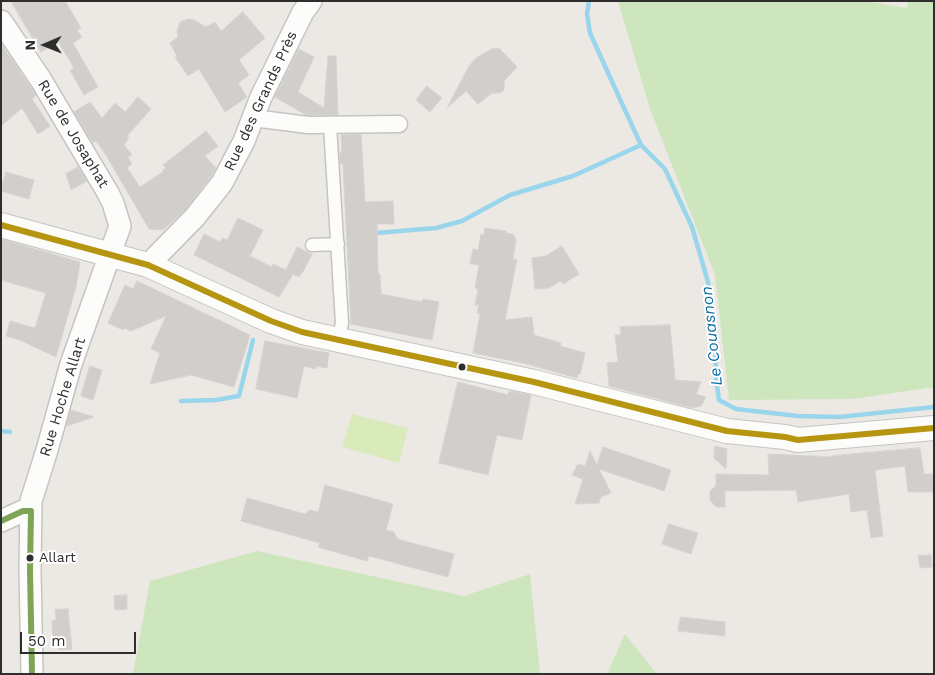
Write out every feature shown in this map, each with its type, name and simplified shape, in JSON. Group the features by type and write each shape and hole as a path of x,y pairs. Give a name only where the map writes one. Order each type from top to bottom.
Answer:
{"main road":[{"path":"1,225 148,265 271,321 302,332 534,382 727,431 798,440 934,428"}],"street":[{"name":"Rue des Grands Près","path":"148,265 195,217 222,183 244,141 261,97 303,12 311,1"},
{"name":"Rue de Josaphat","path":"1,21 41,80 113,203 120,226 110,254"},
{"path":"253,118 308,125 399,124"},
{"path":"330,125 342,322 338,341"},
{"path":"312,245 338,244"},
{"name":"Rue Hoche Allart","path":"32,674 31,501 71,364 110,254"},
{"path":"1,521 23,511 31,511"}],"green space":[{"path":"618,1 863,1 907,8 908,1 934,1 934,387 853,399 729,400 715,275 650,109"},
{"path":"352,414 408,428 399,463 342,447"},
{"path":"257,551 464,596 530,574 540,674 133,674 150,581"},
{"path":"625,634 657,674 607,674"}],"building":[{"path":"11,1 65,1 81,28 77,30 82,37 73,43 98,87 84,95 70,70 74,68 58,41 41,52"},
{"path":"243,12 265,38 239,60 249,75 238,83 247,97 225,112 199,69 188,76 175,57 177,56 170,43 178,37 177,31 180,22 188,19 194,20 206,27 215,22 221,31"},
{"path":"1,44 36,95 32,99 50,126 38,134 22,108 1,126"},
{"path":"494,48 500,49 517,67 504,81 504,90 500,93 492,93 478,104 466,91 447,108 469,66 476,58"},
{"path":"299,49 314,57 298,92 324,108 328,56 336,56 338,115 306,115 275,97"},
{"path":"427,86 442,98 430,112 416,100"},
{"path":"138,97 151,109 127,136 129,138 124,145 132,155 128,157 132,164 127,168 140,187 163,172 166,168 163,165 206,131 218,146 205,156 216,168 211,176 186,209 163,230 149,229 106,155 96,141 93,143 74,112 90,102 102,118 115,103 125,112"},
{"path":"361,134 365,202 393,201 394,224 377,224 378,274 380,274 381,294 422,302 423,299 439,302 432,340 351,324 343,164 340,164 340,152 342,152 341,135"},
{"path":"78,167 87,181 71,190 66,174"},
{"path":"6,172 34,180 29,199 1,191"},
{"path":"238,218 263,230 250,256 272,267 273,264 286,270 297,247 312,254 299,277 293,274 279,297 194,255 204,234 220,242 222,238 227,240"},
{"path":"485,228 506,231 506,233 513,234 516,239 513,260 517,259 505,320 532,317 534,335 561,343 560,346 585,353 580,374 578,374 577,378 523,363 473,353 480,314 477,313 479,305 475,305 478,289 475,288 479,265 470,264 473,249 478,250 481,234 484,235"},
{"path":"1,239 80,262 76,287 56,357 20,340 6,336 10,321 35,328 46,293 1,280"},
{"path":"562,246 579,274 563,284 561,281 549,288 535,289 532,258 546,256"},
{"path":"137,281 250,335 234,387 191,375 150,384 160,353 151,349 166,316 131,331 124,328 123,330 108,323 125,285 133,289"},
{"path":"670,325 675,380 701,382 696,394 706,397 701,406 692,408 609,386 607,363 618,362 615,335 621,335 620,327"},
{"path":"265,341 329,353 327,368 316,366 316,369 304,366 297,398 256,389"},
{"path":"90,366 102,370 93,400 81,396"},
{"path":"458,382 508,395 509,391 531,395 522,440 497,435 488,475 439,463"},
{"path":"71,410 94,417 67,426"},
{"path":"715,446 727,449 726,469 714,458"},
{"path":"603,447 671,470 664,491 599,469 611,493 601,497 599,503 575,504 583,479 572,475 578,464 585,466 590,451 597,465"},
{"path":"920,448 924,474 934,474 934,492 908,492 905,466 875,470 883,536 871,538 867,510 851,512 849,494 798,502 796,490 725,491 725,507 716,507 710,500 710,491 716,486 716,474 769,475 768,454 833,457"},
{"path":"325,485 393,504 386,530 394,532 397,539 454,554 448,577 369,556 367,561 318,547 320,543 241,521 247,498 305,514 310,510 318,512"},
{"path":"669,524 698,533 691,554 662,544"},
{"path":"931,555 932,567 920,568 918,556"},
{"path":"127,595 127,609 115,610 114,596"},
{"path":"68,609 72,649 59,650 58,640 53,640 52,621 56,620 55,610"},
{"path":"681,617 725,622 725,636 678,631"}],"waterway":[{"name":"Le Couasnon","path":"589,1 587,14 590,33 619,97 641,145 665,169 692,227 708,282 715,332 716,378 719,400 736,409 798,416 839,417 934,407"},
{"name":"Le Couasnon","path":"376,233 436,228 462,221 510,195 573,176 641,145"},
{"name":"Le Couasnon","path":"181,401 216,400 239,396 253,340"},
{"name":"Le Couasnon","path":"1,431 10,432"}],"transit line":[{"path":"1,225 148,265 271,321 302,332 534,382 727,431 798,440 934,428"},
{"path":"1,521 23,511 31,511 32,674"}],"place":[{"name":"Allart","path":"30,558"}]}
